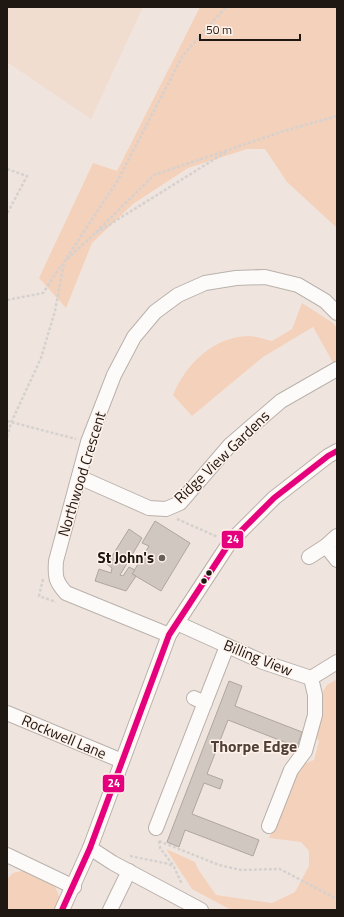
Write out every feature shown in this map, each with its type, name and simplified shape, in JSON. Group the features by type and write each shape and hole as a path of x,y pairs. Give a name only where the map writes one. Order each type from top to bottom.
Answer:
{"street":[{"name":"Northwood Crescent","path":"173,629 74,597 66,593 58,585 55,573 56,561 88,442 114,375 134,337 155,312 178,295 205,282 236,278 265,277 298,285 325,301 337,313"},
{"name":"Ridge View Gardens","path":"79,477 149,508 166,509 180,503 230,445 281,401 337,369"},
{"path":"62,910 90,848 173,629 230,542 274,498 328,456 337,451"},
{"path":"309,557 326,546 337,536"},
{"path":"326,546 337,560"},
{"name":"Billing View","path":"173,629 227,646 263,662 311,678 337,662"},
{"path":"157,834 158,809 200,700 227,646"},
{"path":"269,826 291,770 305,751 315,716 315,695 311,678"},
{"name":"Rockwell Lane","path":"7,713 122,762"},
{"path":"90,848 113,863 197,907"},
{"path":"7,855 74,886"},
{"path":"110,910 129,871"}],"path":[{"path":"7,300 43,293 118,180 183,55 226,7"},
{"path":"7,437 11,423 41,358 55,311 64,262 154,175 284,131 337,116"},
{"path":"92,236 229,149"},
{"path":"7,169 28,176 7,214"},
{"path":"7,421 88,442"},
{"path":"171,517 230,542"},
{"path":"44,573 39,596 62,604 74,597"},
{"path":"157,834 160,848 174,867 197,907"},
{"path":"157,834 219,865 241,870 280,869 337,899"},
{"path":"113,863 121,854 169,864 174,867"}],"shaded area":[{"path":"7,7 143,7 91,119 7,62"},
{"path":"200,7 337,7 337,228 287,182 265,149 247,149 188,168 133,204 92,243 66,308 39,278 93,163 117,171"},
{"path":"302,303 333,323 337,328 337,364 335,366 313,327 263,357 192,416 173,395 185,373 202,354 223,341 235,338 248,336 272,341 292,329"},
{"path":"337,679 337,910 231,910 192,889 166,849 195,862 198,869 216,895 272,903 295,892 309,866 309,851 301,842 269,838 301,765 314,760 319,741 314,736 320,696 327,685"},
{"path":"21,871 45,878 55,886 59,898 55,910 7,910 7,879 13,873"}],"building":[{"name":"St John's","path":"155,521 190,543 161,591 132,574 149,546 142,543"},
{"path":"129,529 142,538 120,575 123,576 129,567 135,570 132,574 136,576 126,591 95,581 99,569 111,573 112,568 107,564"},
{"path":"229,681 242,686 235,706 302,732 297,747 228,720 207,774 223,780 220,789 204,783 192,814 259,840 253,856 185,830 179,847 167,842"}],"transit line":[{"name":"24","path":"62,910 90,848 169,635 230,542 274,498 328,456 337,451"}],"place":[{"name":"St John's","path":"162,558"}],"district":[{"name":"Thorpe Edge","path":"254,746"}]}
